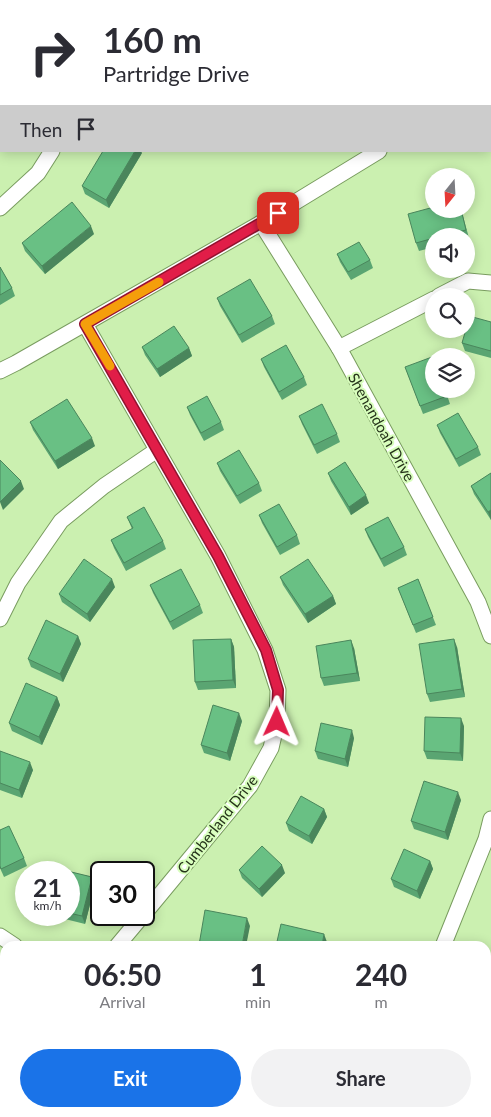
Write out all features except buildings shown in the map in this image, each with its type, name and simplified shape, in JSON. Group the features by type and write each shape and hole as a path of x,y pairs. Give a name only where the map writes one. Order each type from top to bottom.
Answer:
{"street":[{"path":"0,208 38,173 51,152"},
{"path":"0,371 261,223 377,152"},
{"name":"Shenandoah Drive","path":"261,223 339,348 478,602 491,636"},
{"path":"454,288 468,281 491,283"},
{"path":"339,348 425,304"},
{"name":"Cumberland Drive","path":"85,324 218,556 266,650 278,690 277,722 271,748 250,786 155,900"},
{"path":"0,619 18,583 61,521 104,486 157,450"},
{"path":"445,941 488,840 491,819"},
{"name":"Cumberland Drive","path":"121,941 133,926"}],"slow traffic":[{"path":"110,366 85,324 159,282"}],"route":[{"path":"277,722 278,690 266,650 218,556 85,324 278,213"}]}
